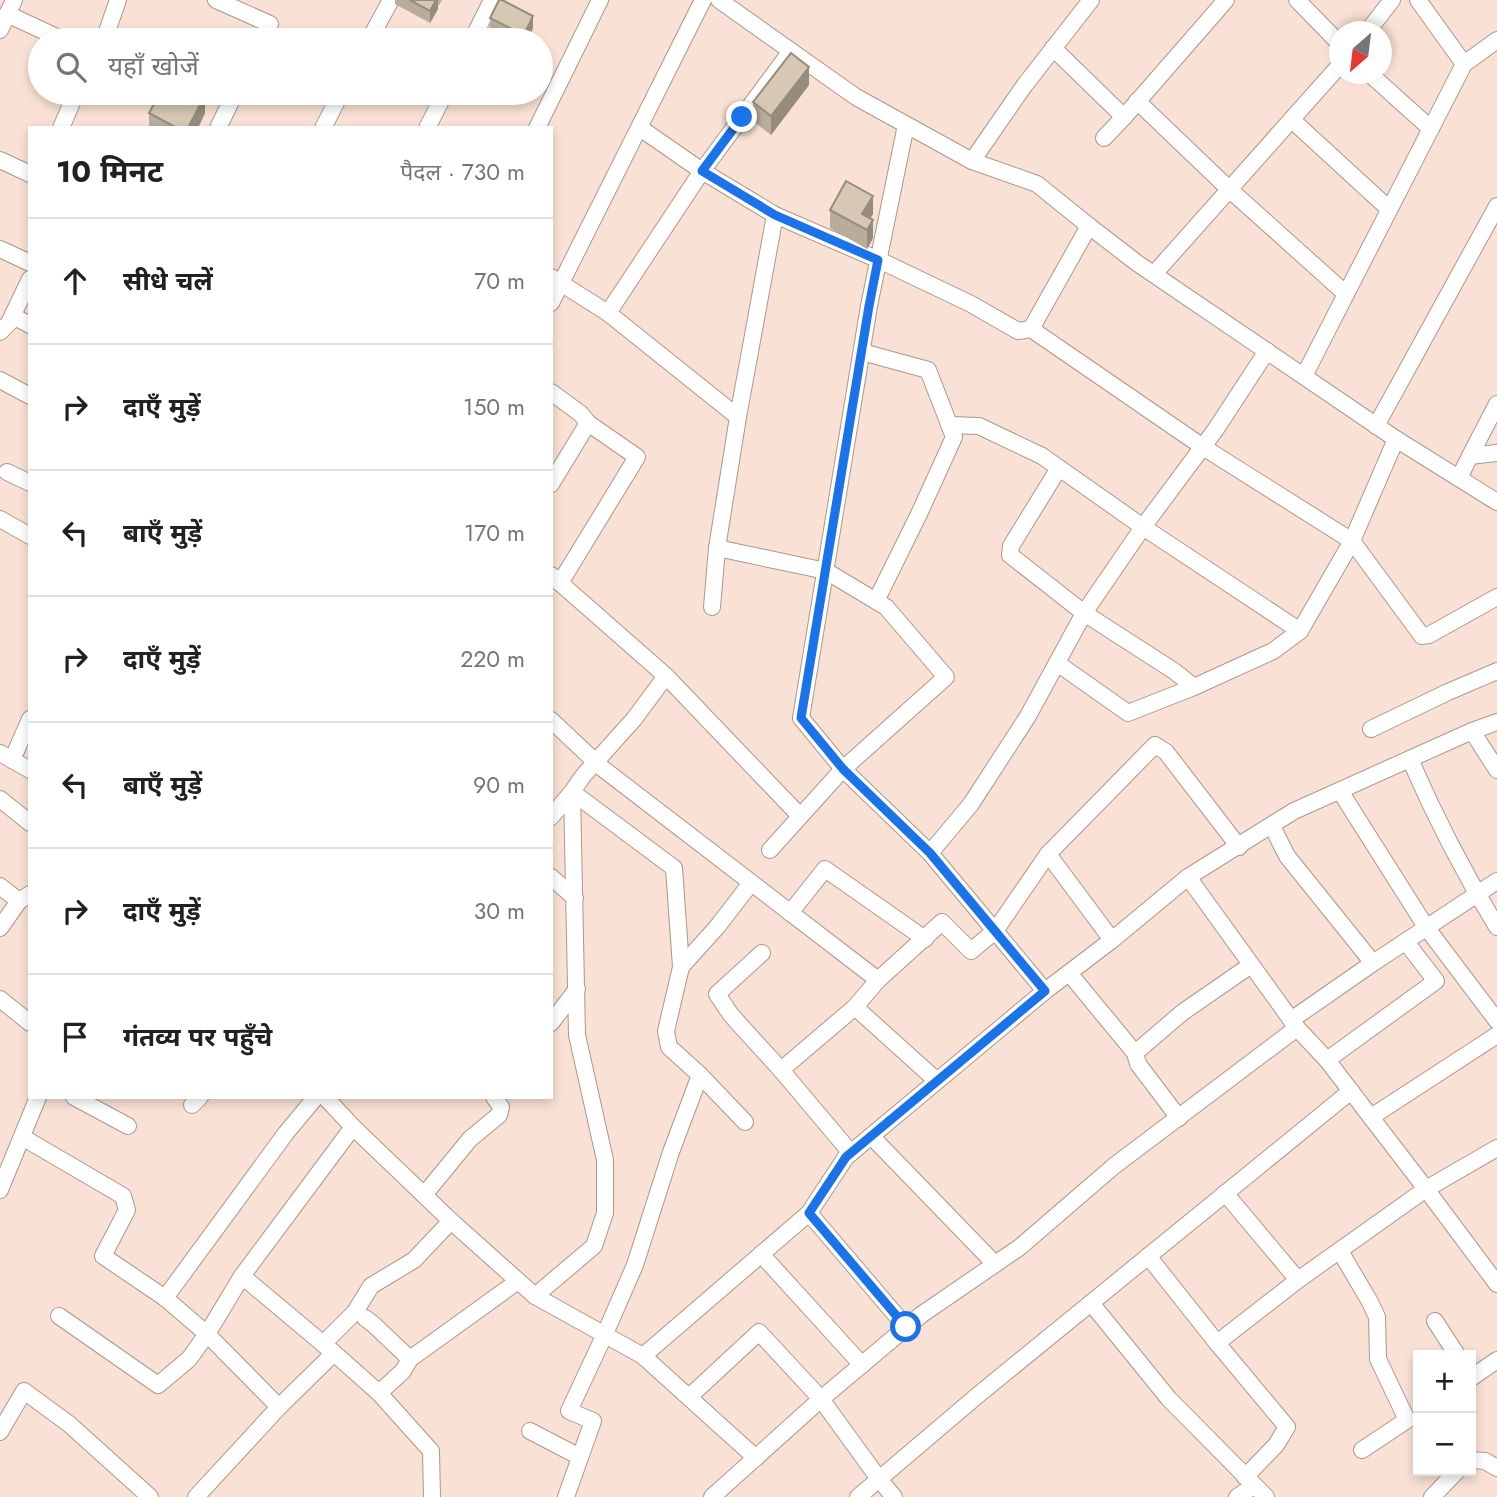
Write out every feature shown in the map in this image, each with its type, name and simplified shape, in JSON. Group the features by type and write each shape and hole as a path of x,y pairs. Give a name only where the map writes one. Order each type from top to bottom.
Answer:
{"street":[{"path":"108,28 117,0"},
{"path":"216,0 270,24 268,28"},
{"path":"376,28 391,0"},
{"path":"478,28 492,0"},
{"path":"553,95 600,0"},
{"path":"703,0 640,128 556,280 608,313 738,417"},
{"path":"719,0 856,97 972,161 1037,184 1088,226 1154,274 1396,439 1497,502"},
{"path":"972,161 1024,86 1091,0"},
{"path":"1104,138 1226,0"},
{"path":"1297,0 1329,34"},
{"path":"1376,21 1392,0"},
{"path":"1419,0 1464,64"},
{"path":"0,30 10,7 44,28"},
{"path":"1304,376 1464,64 1497,40"},
{"path":"1053,48 1124,117"},
{"path":"608,313 702,171 791,51"},
{"path":"1154,274 1329,77"},
{"path":"1381,84 1431,129"},
{"path":"1137,102 1346,294"},
{"path":"62,126 71,105"},
{"path":"219,126 229,105"},
{"path":"324,126 335,105"},
{"path":"429,126 439,105"},
{"path":"538,126 548,105"},
{"path":"1292,120 1389,209"},
{"path":"906,125 878,260 801,718 843,769 930,853 1045,991"},
{"path":"640,128 702,171 775,215 971,304 1018,331 1031,329 1203,447 1352,541 1422,636 1429,635 1497,597"},
{"path":"0,160 28,173"},
{"path":"1377,426 1497,206"},
{"path":"712,607 717,548 738,417 775,215"},
{"path":"1031,329 1088,226"},
{"path":"0,249 28,262"},
{"path":"0,332 9,323 28,283"},
{"path":"13,316 28,324"},
{"path":"930,853 971,804 1028,716 1084,613 1143,527 1203,447 1267,351"},
{"path":"862,352 928,370 954,437 876,601"},
{"path":"0,380 28,395"},
{"path":"553,393 581,414 588,423 637,457 556,579 666,676 800,816"},
{"path":"1459,478 1497,404"},
{"path":"553,481 588,423"},
{"path":"950,425 979,426 1042,457 1300,631"},
{"path":"1057,663 1128,713 1273,651 1300,631 1352,541 1396,439"},
{"path":"1470,456 1497,453"},
{"path":"1059,468 1011,545 1010,555 1084,613 1174,671 1194,687"},
{"path":"7,472 28,482"},
{"path":"0,520 28,535"},
{"path":"717,548 826,571 886,607 946,677 843,769 770,850"},
{"path":"1371,729 1497,671"},
{"path":"553,815 634,719 666,676"},
{"path":"28,722 6,757 28,769"},
{"path":"553,722 596,762 878,980"},
{"path":"643,1356 809,1213 846,1157 1045,991 1188,877 1294,811 1497,722"},
{"path":"1472,731 1497,770"},
{"path":"781,1070 855,1007 878,980 942,922 971,951 995,931 1048,854 1155,746 1166,752 1238,847"},
{"path":"1410,759 1428,800 1497,927"},
{"path":"1340,791 1426,928 1497,1021"},
{"path":"535,1296 594,1246 605,1213 605,1160 578,1035 572,792"},
{"path":"572,792 674,868 681,967 666,1031 669,1047 701,1075 745,1122"},
{"path":"0,799 28,821"},
{"path":"1272,825 1287,856 1373,963"},
{"path":"1048,854 1112,940"},
{"path":"790,913 825,869 925,939"},
{"path":"1188,877 1294,1024 1327,1060 1497,1284"},
{"path":"553,879 575,898"},
{"path":"712,1497 821,1399 921,1315 1020,1247 1114,1166 1373,963 1497,881"},
{"path":"681,967 751,883"},
{"path":"0,886 24,898 0,928"},
{"path":"1327,1060 1436,981 1406,942"},
{"path":"762,953 717,994 851,1153"},
{"path":"1135,1054 1183,1012 1251,965"},
{"path":"1069,973 1135,1054 1138,1064 1178,1118"},
{"path":"553,1020 577,989"},
{"path":"0,999 28,1021"},
{"path":"855,1007 937,1082"},
{"path":"1371,1117 1497,1035"},
{"path":"566,1497 593,1420 569,1411 635,1265 671,1152 701,1075"},
{"path":"858,1497 1351,1091"},
{"path":"0,1190 5,1164 22,1137 37,1099"},
{"path":"165,1298 286,1133 314,1099"},
{"path":"327,1099 451,1221 535,1296 643,1356 756,1458"},
{"path":"424,1195 470,1139 499,1115 501,1107 495,1099"},
{"path":"97,1102 128,1126"},
{"path":"59,1316 158,1385 189,1359 242,1276 353,1127"},
{"path":"872,1136 995,1264"},
{"path":"22,1137 123,1196 128,1210 103,1256 165,1298 207,1334 279,1407"},
{"path":"1217,1343 1297,1280 1426,1189 1497,1148"},
{"path":"1224,1193 1297,1280"},
{"path":"809,1213 906,1327"},
{"path":"202,1495 329,1349 372,1286 414,1260 451,1221"},
{"path":"1340,1251 1377,1317 1378,1359 1413,1416 1362,1450"},
{"path":"761,1254 862,1365"},
{"path":"1482,1263 1497,1254"},
{"path":"1148,1256 1287,1427 1255,1487 1237,1497"},
{"path":"242,1276 379,1393 430,1451 432,1497"},
{"path":"379,1393 403,1371 410,1359 518,1281"},
{"path":"1091,1303 1169,1399 1255,1487"},
{"path":"365,1318 410,1359"},
{"path":"1435,1321 1454,1350"},
{"path":"689,1397 759,1332 821,1399 894,1497"},
{"path":"1476,1374 1497,1360"},
{"path":"0,1432 24,1391 69,1424 150,1497"},
{"path":"530,1431 580,1457"},
{"path":"1476,1460 1485,1461 1497,1468"},
{"path":"1432,1497 1452,1476"}],"building":[{"path":"410,0 436,0 430,11"},
{"path":"499,0 533,16 527,28 510,28 490,18"},
{"path":"791,53 809,67 771,116 753,102"},
{"path":"153,105 200,105 189,126 173,126 149,113"},
{"path":"846,181 873,196 862,214 873,220 867,230 830,210"}],"route":[{"path":"742,117 702,171 775,215 878,260 801,718 843,769 930,853 1045,991 846,1157 809,1213 906,1327"}]}
